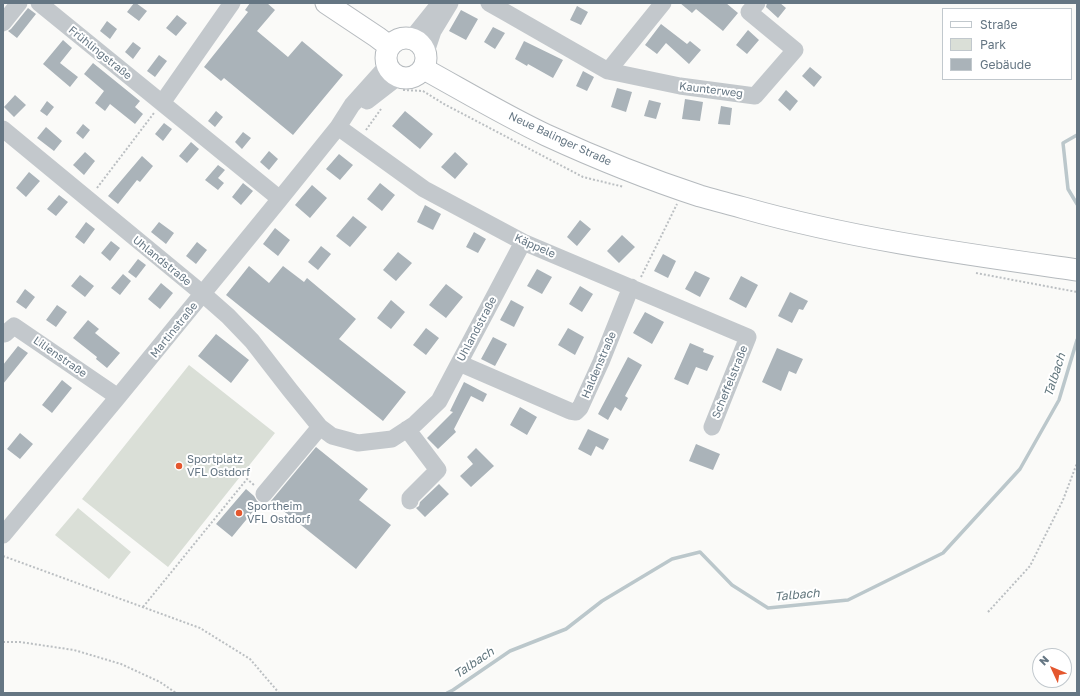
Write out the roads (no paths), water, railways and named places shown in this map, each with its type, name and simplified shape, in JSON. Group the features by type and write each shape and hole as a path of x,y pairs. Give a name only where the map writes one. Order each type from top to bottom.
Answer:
{"main road":[{"path":"326,3 377,37 394,70 402,78 411,78 418,75 421,53 402,38 394,41 394,70"},
{"name":"Neue Balinger Straße","path":"421,53 484,102 545,134 595,157 701,196 770,215 839,231 926,247 1077,270"}],"street":[{"path":"3,23 19,3"},
{"name":"Frühlingstraße","path":"39,3 280,199"},
{"path":"162,103 232,3"},
{"path":"421,53 440,3"},
{"path":"421,53 450,3"},
{"path":"488,3 508,7 608,71 663,3"},
{"name":"Kaunterweg","path":"608,71 680,86 755,96 795,50 749,12 757,3"},
{"name":"Martinstraße","path":"3,535 203,294 340,124 352,105 394,70"},
{"name":"Käppele","path":"340,124 358,141 424,189 522,242 748,337"},
{"name":"Uhlandstraße","path":"3,129 228,316 252,341 320,426 332,436 358,444 392,439 415,424 439,401 522,242"},
{"name":"Haldenstraße","path":"459,363 570,411 576,412 580,408 633,288"},
{"name":"Lilienstraße","path":"4,334 14,326 118,397"},
{"name":"Scheffelstraße","path":"712,427 748,337"},
{"path":"264,494 320,426"},
{"path":"407,429 438,470 410,498 410,501"}],"waterway":[{"name":"Talbach","path":"1077,135 1063,143 1068,189 1077,204"},
{"name":"Talbach","path":"447,693 510,651 566,629 602,601 672,559 700,552 732,585 768,608 848,600 943,553 1020,469 1059,400 1077,340"}],"place":[{"name":"Sportplatz VFL Ostdorf","path":"179,466"},
{"name":"Sportheim VFL Ostdorf","path":"239,513"}]}
